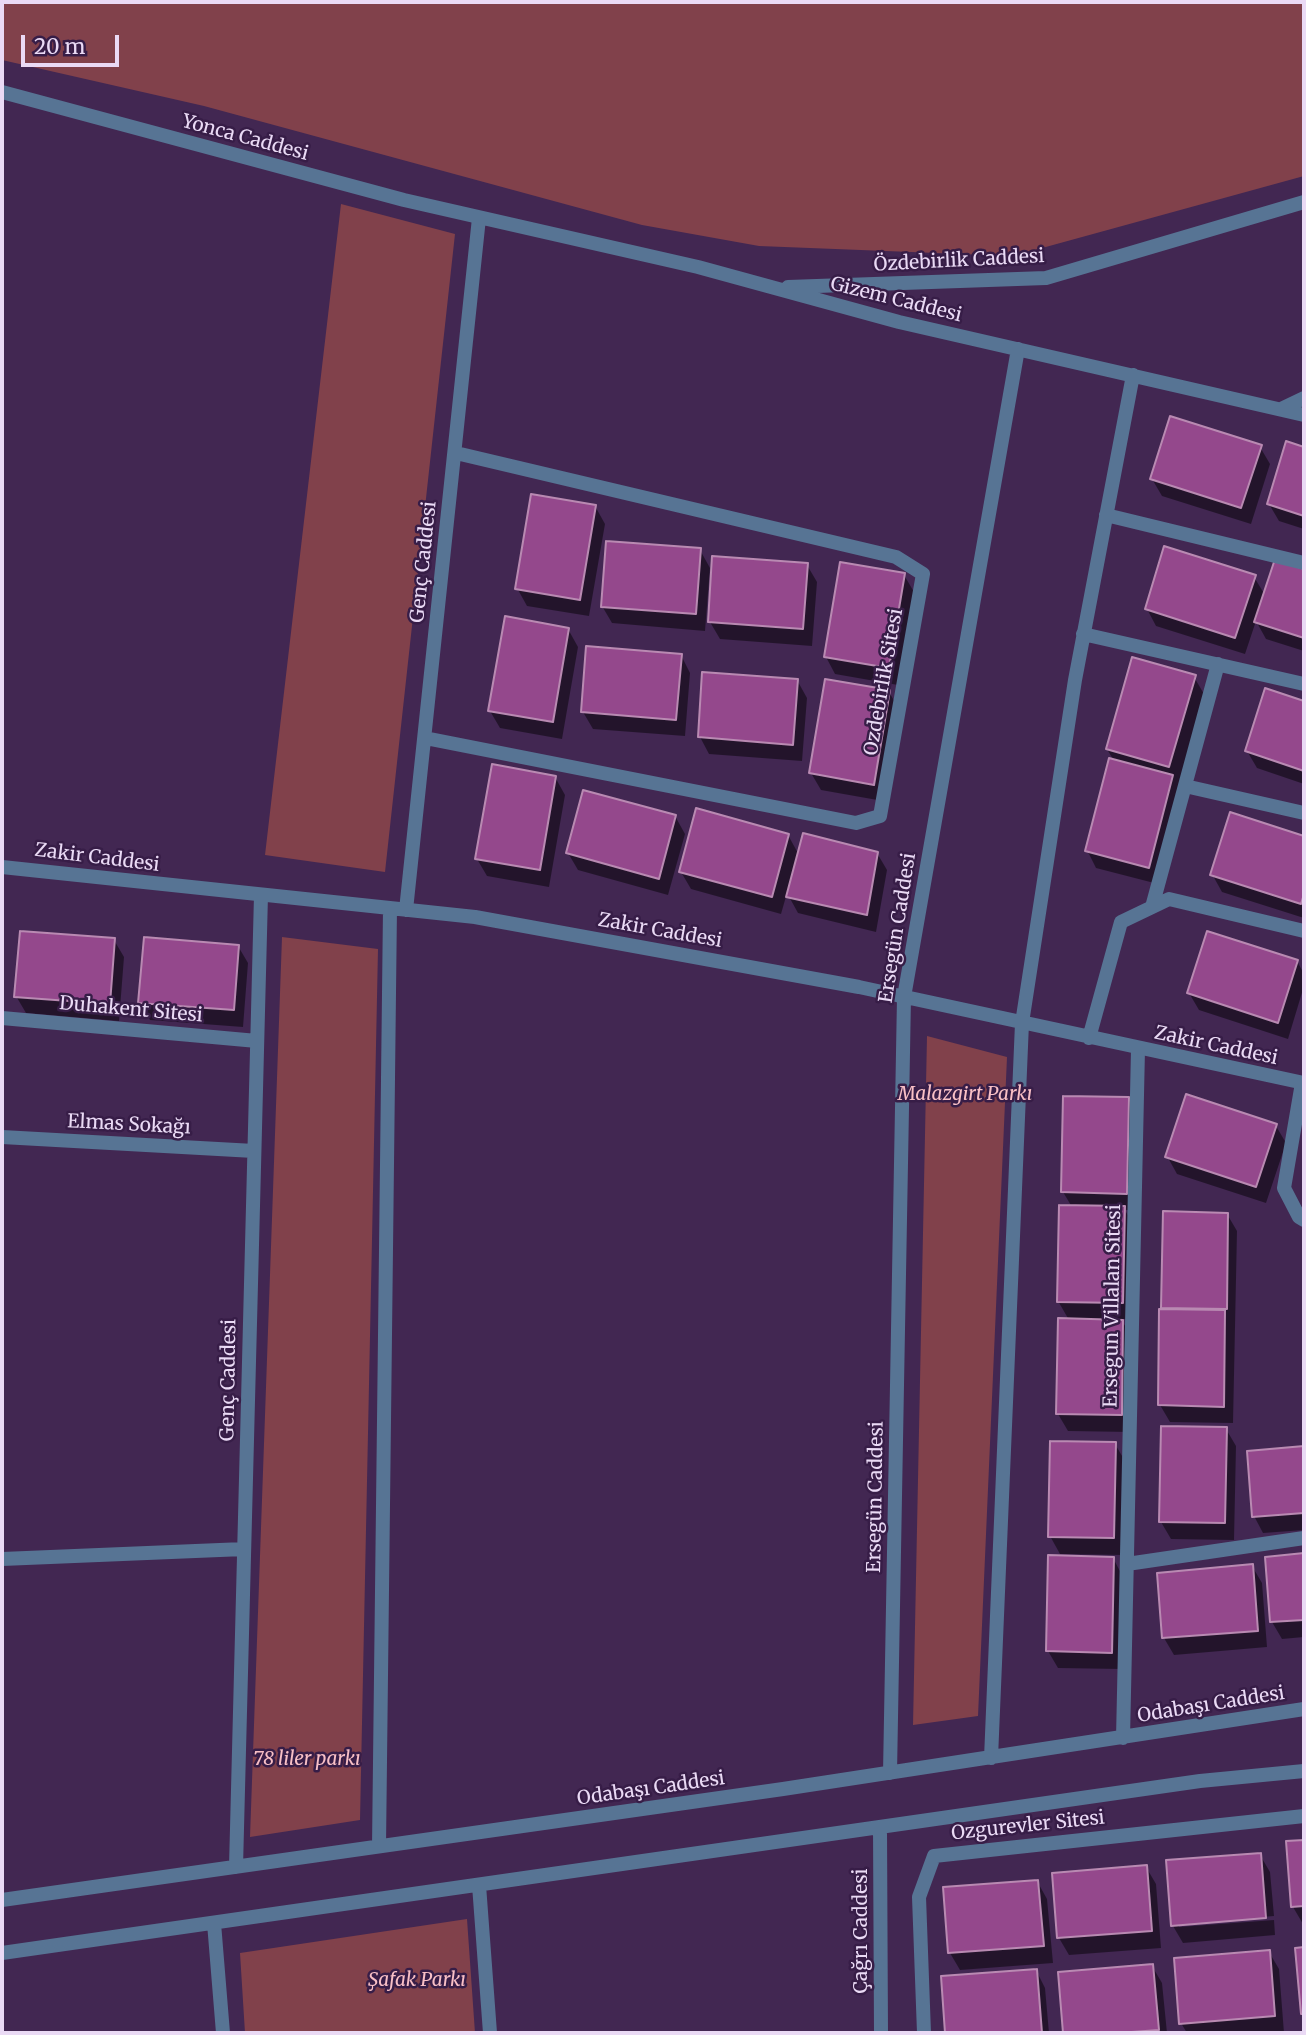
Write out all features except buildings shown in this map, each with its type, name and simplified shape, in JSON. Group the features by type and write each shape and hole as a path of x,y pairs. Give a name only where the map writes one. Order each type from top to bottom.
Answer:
{"street":[{"name":"Yonca Caddesi","path":"2,92 479,218"},
{"name":"Özdebirlik Caddesi","path":"774,288 1046,278 1304,202"},
{"name":"Gizem Caddesi","path":"479,218 698,267 899,322 1304,415"},
{"name":"Genç Caddesi","path":"406,910 479,218"},
{"name":"Ersegün Caddesi","path":"890,1773 904,997 1018,349"},
{"path":"990,1758 1021,1023 1083,634 1133,375"},
{"path":"1281,410 1304,398"},
{"name":"Ozdebirlik Sitesi","path":"425,738 856,823 880,816 923,574 896,557 456,453"},
{"path":"1106,515 1304,563"},
{"path":"1083,634 1304,684"},
{"path":"1152,907 1218,664"},
{"path":"1185,786 1304,813"},
{"name":"Zakir Caddesi","path":"2,867 475,917 904,997 1303,1083"},
{"name":"Genç Caddesi","path":"236,1867 261,895"},
{"path":"1088,1038 1121,922 1169,899 1304,931"},
{"path":"379,1846 390,908"},
{"name":"Duhakent Sitesi","path":"2,1017 257,1041"},
{"name":"Ersegun Villalan Sitesi","path":"1123,1738 1138,1049"},
{"path":"1303,1083 1284,1188 1299,1217 1304,1220"},
{"name":"Elmas Sokağı","path":"2,1137 254,1151"},
{"path":"1127,1564 1304,1538"},
{"path":"2,1559 244,1549"},
{"name":"Odabaşı Caddesi","path":"2,1900 890,1773 1304,1709"},
{"path":"2,1953 1200,1781 1304,1771"},
{"name":"Ozgurevler Sitesi","path":"924,2033 919,1897 934,1856 1304,1815"},
{"name":"Çağrı Caddesi","path":"880,1828 881,2033"},
{"path":"479,1885 490,2033"},
{"path":"214,1923 223,2033"}],"green space":[{"path":"2,2 1304,2 1304,176 1013,256 759,246 642,225 204,106 2,60"},
{"path":"341,204 455,234 385,872 265,855"},
{"name":"78 liler parkı","path":"282,937 378,949 360,1820 250,1837"},
{"name":"Malazgirt Parkı","path":"927,1036 1007,1057 978,1716 913,1725"},
{"name":"Şafak Parkı","path":"467,1919 475,2033 245,2033 240,1953"}]}
